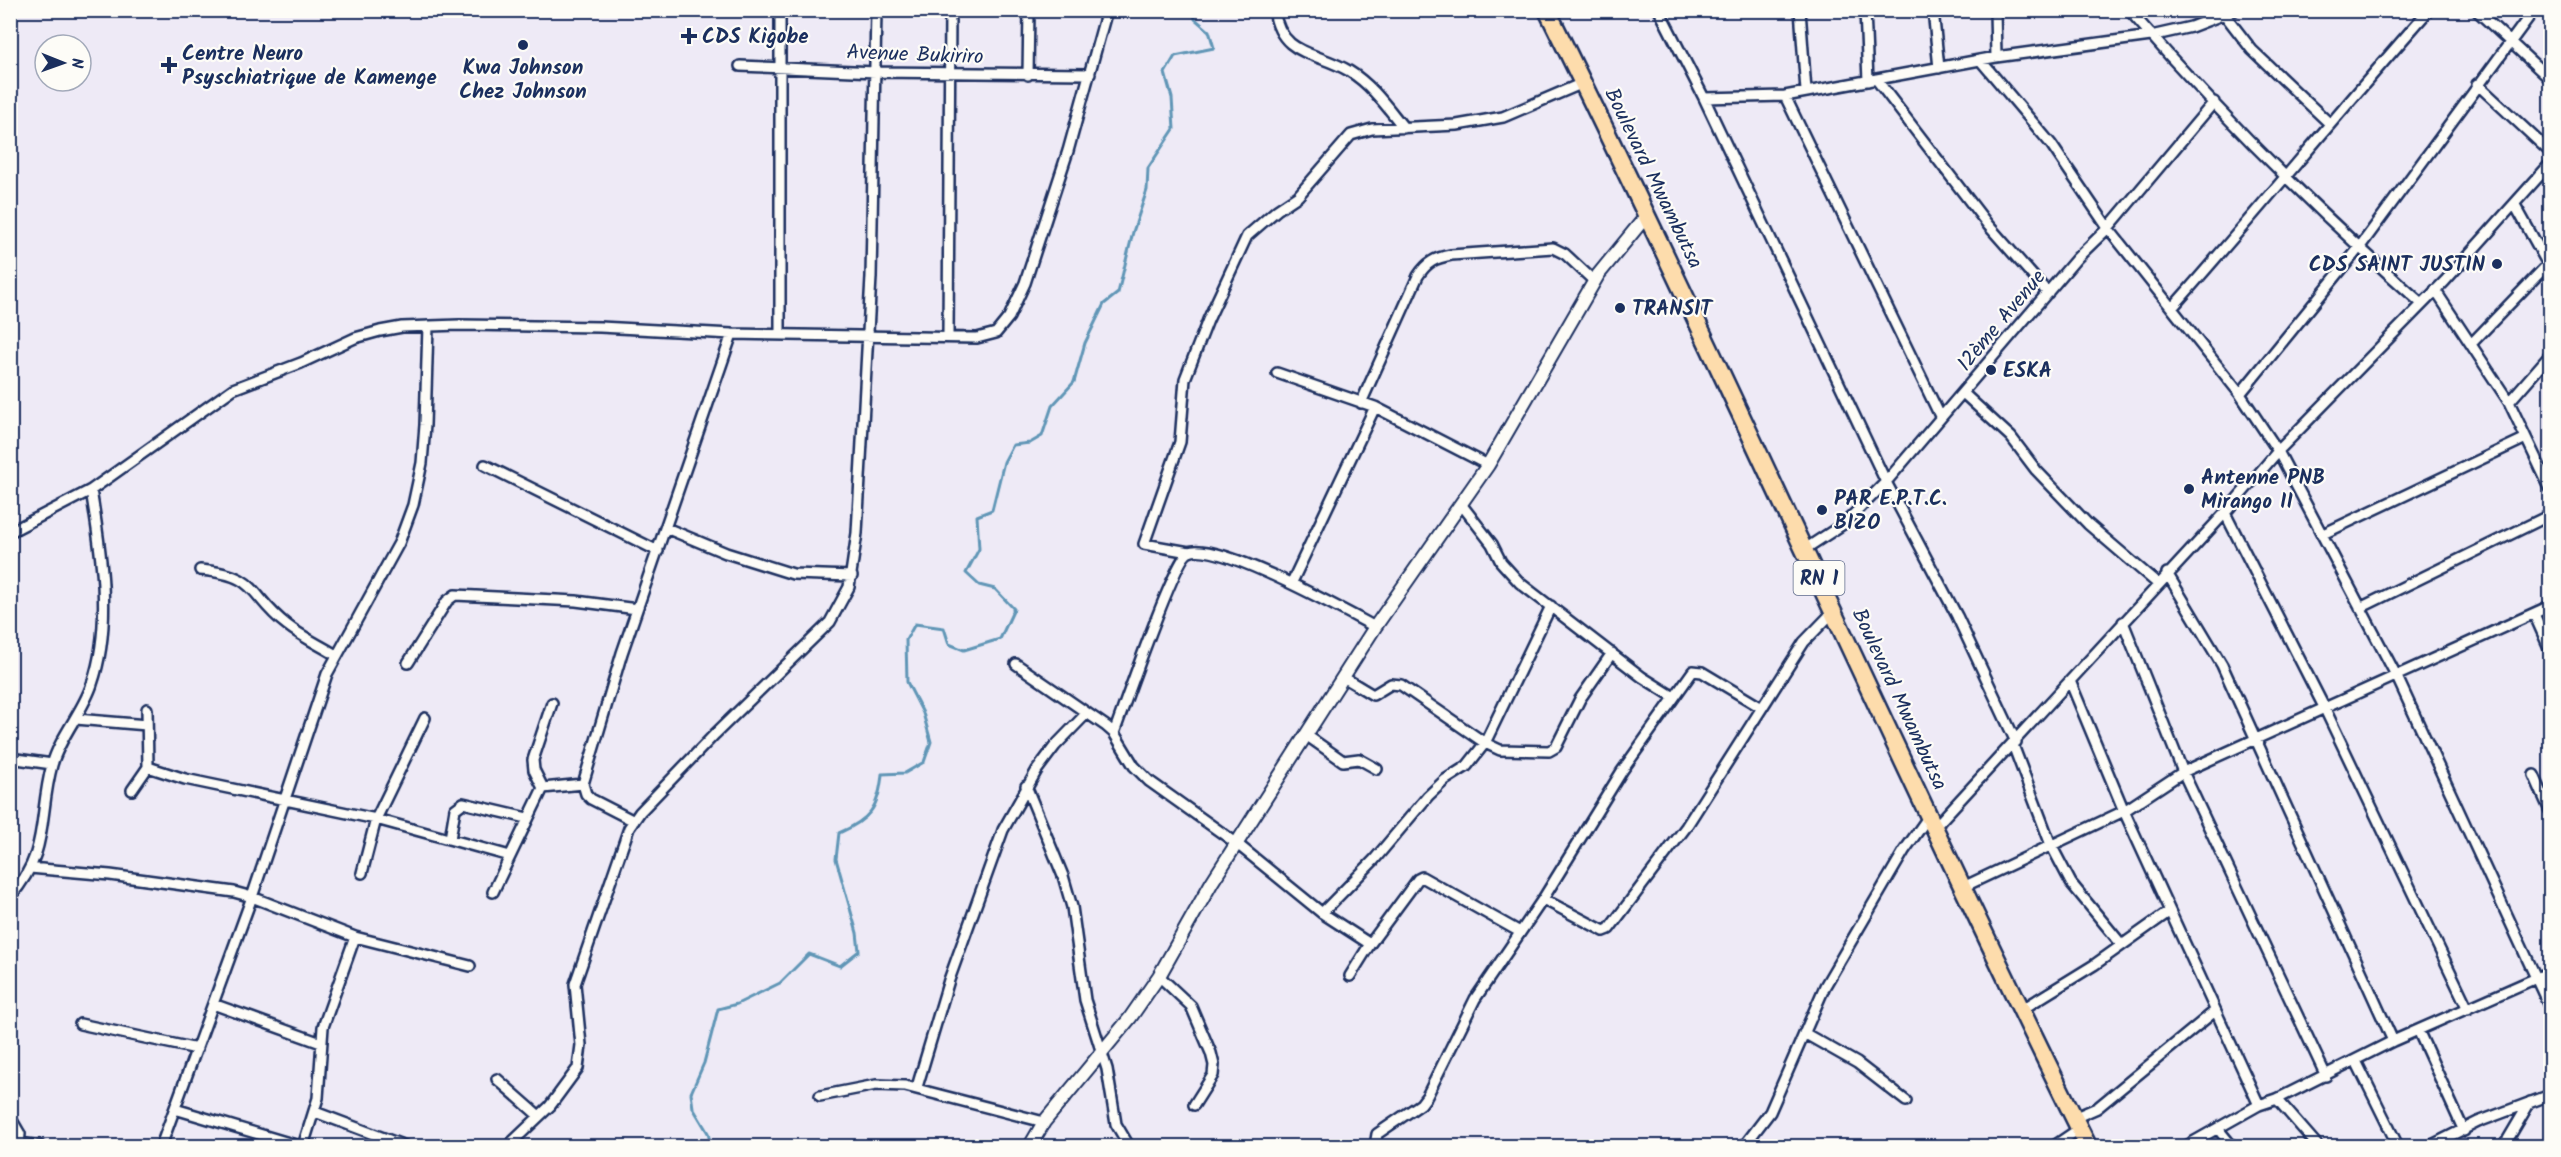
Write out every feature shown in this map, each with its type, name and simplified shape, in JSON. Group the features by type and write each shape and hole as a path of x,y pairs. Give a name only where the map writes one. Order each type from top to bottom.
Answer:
{"highway":[{"name":"Boulevard Mwambutsa","path":"1547,10 1806,549 1961,888 2088,1146"}],"street":[{"path":"780,10 780,335"},
{"path":"508,1146 555,1100 578,1068 581,1045 575,984 600,920 622,844 634,821 715,734 830,622 840,608 852,576 857,533 866,336 871,278 876,10"},
{"path":"948,337 950,10"},
{"path":"1028,75 1029,10"},
{"path":"10,532 91,490 233,390 301,363 355,338 402,327 600,327 732,334 977,338 996,333 1009,317 1024,283 1090,74 1107,10"},
{"path":"1274,10 1280,33 1291,45 1347,70 1363,81 1377,94 1404,128"},
{"path":"1659,10 1704,98 1886,482 1957,616 2014,743 2051,845 2071,883 2122,945"},
{"path":"1800,10 1806,91"},
{"path":"1865,10 1872,80 1988,225 2048,293"},
{"path":"1933,10 1939,68"},
{"path":"1995,10 1996,57"},
{"path":"2129,10 2151,36 2288,177 2359,248 2421,303"},
{"path":"2203,10 2207,22"},
{"path":"1704,98 1785,96 1996,57 2151,36 2207,22 2235,10"},
{"path":"2173,307 2288,177 2329,123 2429,10"},
{"path":"2476,10 2550,79"},
{"path":"2240,394 2359,248 2477,84 2534,10"},
{"path":"2225,15 2252,50 2329,123"},
{"path":"1981,61 2051,144 2108,228 2240,394 2278,451 2397,677 2550,1008"},
{"name":"Avenue Bukiriro","path":"740,66 950,74 1090,74"},
{"path":"1375,627 1292,582 1199,551 1189,552 1144,544 1180,442 1185,380 1208,320 1247,236 1277,210 1298,196 1352,135 1372,129 1457,125 1503,117 1583,83"},
{"path":"2477,84 2550,152"},
{"path":"1785,96 1940,416"},
{"name":"12ème Avenue","path":"1806,549 1845,523 1886,482 1940,416 1963,393 2077,258 2108,228 2214,102"},
{"path":"1744,1146 1770,1112 1825,986 1904,851 2014,743 2167,573 2225,513 2278,451 2435,290 2550,164"},
{"path":"2471,344 2550,265 2515,205"},
{"path":"1030,1146 1044,1122 1102,1054 1159,976 1236,843 1375,627 1488,465 1594,281 1647,215"},
{"path":"1361,403 1418,276 1425,265 1436,258 1553,248 1564,254 1594,281"},
{"path":"2435,290 2510,402 2550,488"},
{"path":"161,1146 252,897 327,674 395,552 413,505 424,435 428,326"},
{"path":"634,821 591,799 586,794 583,784 637,609 732,334"},
{"path":"2510,402 2550,355"},
{"path":"1278,373 1375,407 1488,465"},
{"path":"1963,393 2011,437 2036,470 2067,504 2158,584"},
{"path":"1292,582 1375,407"},
{"path":"2323,534 2526,438"},
{"path":"485,465 658,551"},
{"path":"10,897 37,855 43,831 52,764 93,684 100,653 103,624 100,559 91,490"},
{"path":"1461,504 1492,544 1501,562 1520,583 1674,698"},
{"path":"2225,513 2324,707 2468,1009"},
{"path":"2360,608 2550,515"},
{"path":"666,528 726,553 793,574 852,576"},
{"path":"1114,733 1168,591 1182,558 1189,552"},
{"path":"200,570 237,576 254,589 288,626 336,655"},
{"path":"2167,573 2222,665 2393,1041"},
{"path":"408,663 447,601 454,595 576,601 637,609"},
{"path":"1322,913 1374,860 1428,796 1445,780 1467,766 1485,743 1551,606"},
{"path":"1961,888 2124,811 2184,772 2550,606"},
{"path":"1543,899 1607,931 1686,827 1804,642 1834,612"},
{"path":"2534,614 2550,650"},
{"path":"2123,622 2184,772 2326,1076"},
{"path":"1343,677 1373,694 1391,684 1401,685 1485,743 1500,750 1554,750 1580,699 1612,653"},
{"path":"1016,664 1114,733 1134,766 1149,781 1236,843 1322,913 1370,944"},
{"path":"1380,1146 1376,1140 1377,1134 1421,1104 1427,1096 1475,999 1543,899 1622,771 1696,670 1762,708"},
{"path":"2070,681 2124,811 2259,1105"},
{"path":"543,788 534,770 534,760 552,703"},
{"path":"132,790 148,767 147,709"},
{"path":"917,1087 949,980 1003,830 1026,786 1055,746 1086,713"},
{"path":"362,873 376,819 425,718"},
{"path":"76,719 147,725"},
{"path":"1306,735 1343,761 1359,759 1377,769"},
{"path":"10,758 52,764"},
{"path":"148,767 185,779 376,819 510,856"},
{"path":"2534,775 2550,811"},
{"path":"543,788 583,784"},
{"path":"1026,786 1063,876 1072,908 1085,1000 1102,1054 1116,1124 1129,1146"},
{"path":"493,892 543,788"},
{"path":"450,839 454,809 463,803 527,818"},
{"path":"30,868 179,883 252,897 355,937 470,966"},
{"path":"1350,976 1370,944 1422,877 1520,932"},
{"path":"2021,1010 2170,911"},
{"path":"303,1146 315,1112 319,1089 323,1027 355,937"},
{"path":"2186,1146 2259,1105 2277,1100 2393,1041 2550,972"},
{"path":"1159,976 1191,1006 1214,1065 1213,1075 1194,1105"},
{"path":"213,1004 321,1043"},
{"path":"2054,1146 2076,1124 2215,1011"},
{"path":"80,1024 197,1049"},
{"path":"2418,1030 2439,1082 2464,1131"},
{"path":"1804,1034 1857,1063 1906,1101"},
{"path":"2356,1060 2398,1146"},
{"path":"497,1079 539,1116"},
{"path":"820,1096 876,1085 917,1087 1044,1122"},
{"path":"2430,1146 2550,1095"},
{"path":"2277,1100 2318,1146"},
{"path":"2504,1146 2530,1102"},
{"path":"175,1109 298,1146"},
{"path":"315,1112 405,1146"},
{"path":"10,1117 17,1128 20,1144 40,1146"},
{"path":"2218,1130 2232,1146"}],"waterway":[{"path":"711,1146 708,1133 693,1108 691,1093 704,1063 718,1009 737,1004 780,983 809,954 840,966 859,951 857,933 836,859 839,833 858,823 871,811 881,786 882,774 905,773 924,762 931,742 923,713 907,682 906,640 915,624 944,628 949,644 964,650 1000,639 1014,609 995,589 979,585 966,573 979,549 977,516 992,510 1004,462 1013,445 1030,443 1042,436 1052,406 1074,382 1085,343 1104,304 1118,293 1133,232 1147,190 1148,168 1174,129 1172,98 1165,73 1175,56 1214,48 1209,31 1195,19 1193,10"}],"place":[{"name":"CDS Kigobe","path":"689,36"},
{"name":"Kwa Johnson Chez Johnson","path":"523,45"},
{"name":"Centre Neuro Psyschiatrique de Kamenge","path":"169,65"},
{"name":"CDS SAINT JUSTIN","path":"2497,264"},
{"name":"TRANSIT","path":"1620,308"},
{"name":"ESKA","path":"1991,370"},
{"name":"Antenne PNB Mirango II","path":"2189,489"},
{"name":"PAR E.P.T.C. BIZO","path":"1822,510"}]}
